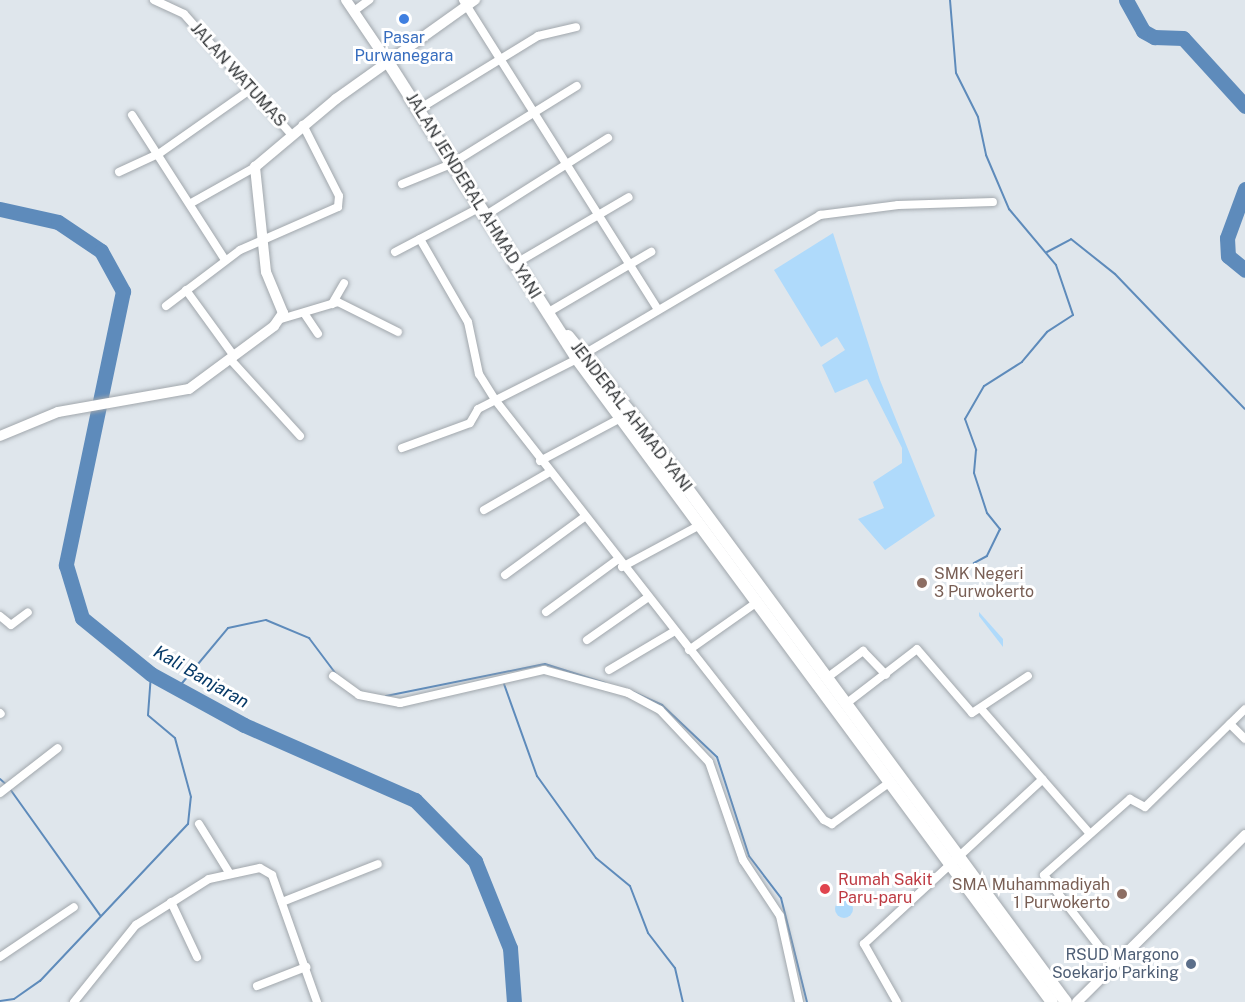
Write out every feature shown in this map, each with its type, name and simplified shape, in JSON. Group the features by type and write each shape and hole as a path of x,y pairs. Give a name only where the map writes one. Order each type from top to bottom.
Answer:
{"main road":[{"name":"JALAN JENDERAL AHMAD YANI","path":"387,62 419,109 513,265 560,330"},
{"name":"JENDERAL AHMAD YANI","path":"560,330 582,356 813,667 876,763 1052,1002"},
{"name":"JENDERAL AHMAD YANI","path":"582,356 621,418 757,602 813,667 828,677 961,855 1066,1002"}],"street":[{"name":"JALAN WATUMAS","path":"154,0 184,14 291,134"},
{"path":"346,0 387,62"},
{"path":"354,11 369,0"},
{"path":"193,202 255,167 303,124 468,2 498,58 600,215 658,310"},
{"path":"419,109 498,58 551,30 576,27"},
{"path":"402,184 451,164 577,86"},
{"path":"120,172 160,153 250,89"},
{"path":"132,115 193,202 225,260"},
{"path":"166,306 225,260 340,203 303,124"},
{"path":"395,252 420,238 480,213 568,165 608,138"},
{"path":"255,167 261,242 281,319"},
{"path":"513,265 629,197"},
{"path":"402,448 470,423 474,411 582,356 819,215 898,205 993,202"},
{"path":"420,238 468,322 479,374 496,401 583,518 828,824 890,782"},
{"path":"548,313 651,252"},
{"path":"332,304 344,283"},
{"path":"186,290 232,357 300,436"},
{"path":"0,435 58,412 137,400 189,389 281,319 332,304 345,304 398,332"},
{"path":"304,313 318,334"},
{"path":"540,461 621,418"},
{"path":"484,510 548,472"},
{"path":"505,576 583,518"},
{"path":"546,612 620,563 700,525"},
{"path":"587,640 647,598"},
{"path":"689,650 757,602"},
{"path":"0,616 11,625 28,612"},
{"path":"609,670 675,631"},
{"path":"847,703 917,650 972,713 982,710 1028,676"},
{"path":"828,677 863,651 886,675"},
{"path":"333,676 359,694 400,703 517,674 555,671 628,693 660,710 703,754 743,860 780,916 799,1002"},
{"path":"1115,967 1043,877 1131,799 1145,807 1245,709"},
{"path":"982,710 1090,834"},
{"path":"1230,724 1245,739"},
{"path":"1,793 58,748"},
{"path":"876,763 886,755"},
{"path":"897,1002 864,944 1043,779"},
{"path":"199,824 230,874"},
{"path":"1077,1002 1115,967 1245,835"},
{"path":"282,902 378,864"},
{"path":"74,1002 125,936 171,902 230,874 265,868 282,902 317,1002"},
{"path":"171,902 196,957"},
{"path":"0,957 74,907"},
{"path":"257,986 306,968"}],"shaded area":[{"path":"833,233 880,380 935,516 885,550 858,519 884,508 873,482 902,463 902,448 867,379 835,393 822,365 845,350 837,337 821,347 774,270"},
{"path":"979,612 1003,639 1003,647 979,616"},
{"path":"844,900 850,903 853,909 850,915 844,918 838,915 835,909 838,903"}],"waterway":[{"path":"950,0 956,73 978,117 986,155 1009,209 1056,265 1073,315 1047,332 1022,362 984,386 965,419 976,450 974,473 987,513 1000,529 987,556 974,563"},
{"path":"1126,0 1143,31 1154,37 1183,38 1245,106"},
{"path":"1245,189 1227,238 1228,256 1245,270"},
{"name":"Kali Banjaran","path":"0,209 58,222 101,251 123,291 66,565 82,618 151,674 244,725 415,800 475,861 510,948 514,1002"},
{"path":"1047,252 1071,239 1115,274 1245,409"},
{"path":"178,688 228,628 266,620 309,638 336,674"},
{"path":"386,696 545,664 605,683"},
{"path":"0,1001 14,999 40,981 188,824 191,797 175,738 148,715 151,674"},
{"path":"504,684 537,776 596,858 630,886 648,933 675,968 683,1002"},
{"path":"633,692 662,705 717,757 749,856 781,898 807,1002"},
{"path":"0,779 7,785"},
{"path":"10,789 100,915"}],"place":[{"name":"Pasar Purwanegara","path":"404,19"},
{"name":"SMK Negeri 3 Purwokerto","path":"922,583"},
{"name":"Rumah Sakit Paru-paru","path":"825,889"},
{"name":"SMA Muhammadiyah 1 Purwokerto","path":"1122,894"},
{"name":"RSUD Margono Soekarjo Parking","path":"1191,964"}]}
